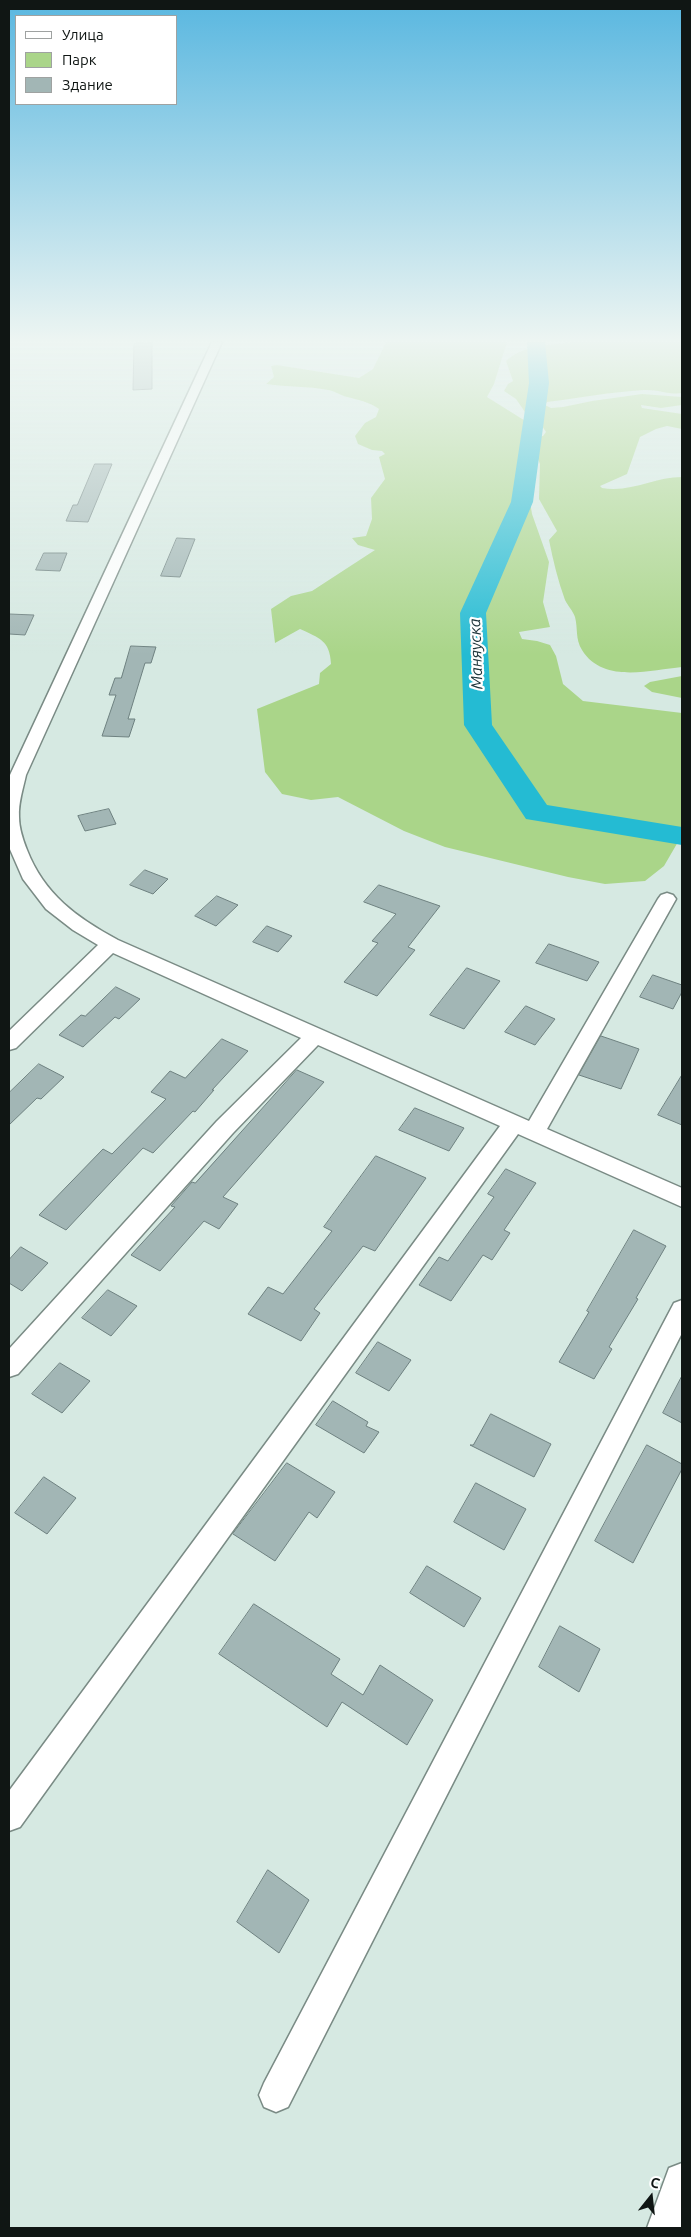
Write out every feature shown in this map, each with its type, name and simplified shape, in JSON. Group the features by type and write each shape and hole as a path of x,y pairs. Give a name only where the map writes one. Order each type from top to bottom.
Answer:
{"street":[{"path":"169,446 18,775 10,815 16,866 56,909 81,929 111,944 314,1037 524,1127 682,1198"},
{"path":"9,1816 524,1127 667,899"},
{"path":"9,1043 111,944"},
{"path":"9,1366 219,1134 314,1037"},
{"path":"276,2095 682,1310"},
{"path":"665,2228 682,2181"}],"green space":[{"path":"364,446 527,446 528,489 532,514 549,562 543,602 550,627 519,632 522,639 550,645 556,656 563,684 583,701 682,713 682,835 664,866 645,881 605,884 568,877 445,847 404,831 338,797 311,800 282,794 265,772 257,709 319,684 320,673 331,664 326,645 318,638 300,629 275,643 271,609 291,596 312,591 375,550 358,545 352,538 366,536 372,519 371,498 385,479 379,457 385,454 382,451"},
{"path":"536,446 637,446 627,474 600,486 602,488 633,487 662,479 682,477 682,667 642,672 614,671 591,661 582,650 578,642 575,617 562,593 549,540 557,531 539,499 540,464 535,451"},
{"path":"682,676 682,698 652,692 644,686 650,682"}],"building":[{"path":"95,464 112,464 88,522 66,521 73,505 77,505"},
{"path":"177,538 195,539 180,577 161,576"},
{"path":"44,553 67,553 60,571 36,570"},
{"path":"9,614 34,615 25,635 9,634"},
{"path":"131,646 156,647 151,663 145,663 128,719 135,719 129,737 102,736 116,695 109,695 115,678 121,678"},
{"path":"109,809 116,824 85,831 78,816"},
{"path":"145,870 168,879 153,894 130,885"},
{"path":"379,885 440,906 408,947 415,950 377,996 344,982 378,943 372,941 396,914 364,902"},
{"path":"217,896 238,905 216,926 195,916"},
{"path":"267,926 292,936 278,952 253,942"},
{"path":"549,944 599,962 587,981 536,963"},
{"path":"467,968 500,981 464,1029 430,1015"},
{"path":"653,975 682,985 682,992 673,1009 640,997"},
{"path":"116,987 140,999 119,1019 115,1017 83,1047 59,1035 81,1015 85,1016"},
{"path":"526,1006 555,1019 535,1045 505,1032"},
{"path":"601,1036 639,1049 621,1089 579,1075"},
{"path":"222,1039 248,1051 212,1090 214,1090 195,1112 193,1111 153,1153 143,1148 66,1230 39,1215 103,1149 112,1154 166,1099 151,1092 170,1071 185,1078"},
{"path":"39,1064 64,1077 41,1099 37,1098 9,1125 9,1093"},
{"path":"297,1070 324,1082 223,1197 238,1204 219,1229 204,1221 160,1271 131,1255 175,1207 171,1206 192,1182 195,1183"},
{"path":"682,1075 682,1125 658,1115"},
{"path":"415,1108 464,1128 449,1151 399,1130"},
{"path":"376,1156 426,1178 375,1251 363,1246 314,1309 320,1313 301,1341 248,1314 268,1287 283,1294 332,1231 324,1227"},
{"path":"506,1169 536,1183 504,1230 510,1233 492,1260 483,1255 451,1301 419,1285 439,1257 448,1261 494,1197 488,1194"},
{"path":"634,1230 666,1246 636,1298 638,1299 609,1347 612,1349 594,1379 559,1362"},
{"path":"21,1247 48,1263 22,1291 9,1283 9,1260"},
{"path":"108,1290 137,1306 111,1336 82,1318"},
{"path":"378,1342 411,1360 389,1391 356,1373"},
{"path":"60,1363 90,1381 62,1413 32,1394"},
{"path":"682,1376 682,1423 663,1413"},
{"path":"333,1401 368,1422 366,1426 379,1432 364,1453 316,1425"},
{"path":"491,1414 551,1444 534,1477 470,1445 473,1445"},
{"path":"647,1445 682,1464 682,1469 633,1563 595,1541"},
{"path":"287,1463 335,1492 317,1518 309,1512 275,1561 233,1534"},
{"path":"44,1477 76,1498 47,1534 15,1513"},
{"path":"476,1483 526,1509 504,1550 454,1522"},
{"path":"427,1566 481,1598 464,1627 410,1593"},
{"path":"254,1604 340,1659 331,1674 363,1695 380,1665 433,1700 407,1745 342,1702 327,1727 219,1654"},
{"path":"560,1626 600,1649 579,1692 539,1667"},
{"path":"268,1870 309,1900 279,1953 237,1922"}],"waterway":[{"name":"Маняуска","path":"530,446 522,502 473,613 478,725 537,813 682,836"}]}
